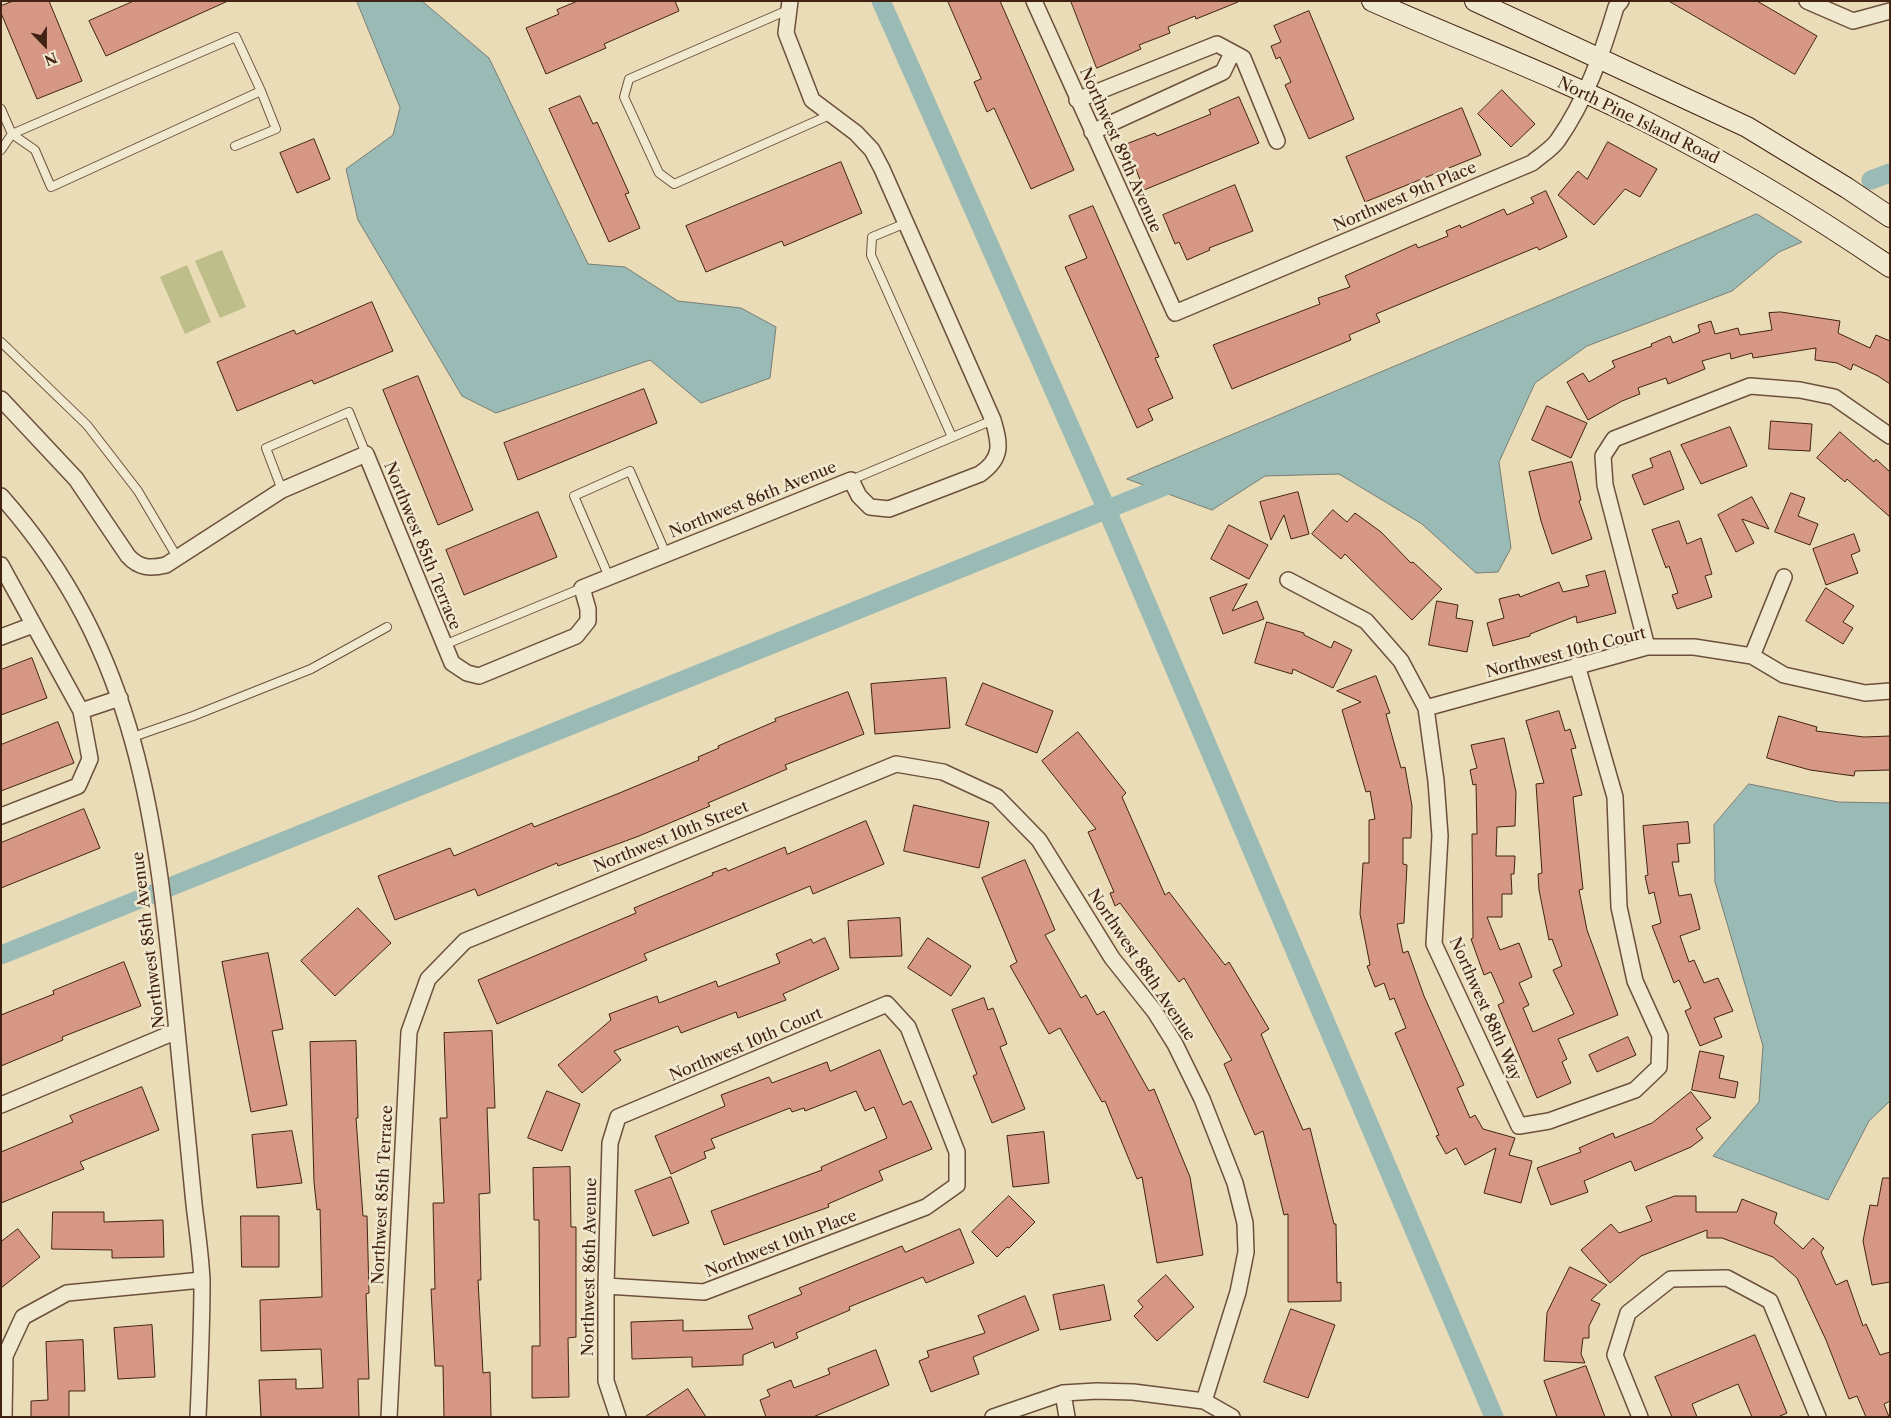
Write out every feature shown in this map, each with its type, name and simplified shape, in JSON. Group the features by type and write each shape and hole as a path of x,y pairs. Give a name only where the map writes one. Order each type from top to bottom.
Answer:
{"main road":[{"name":"North Pine Island Road","path":"1372,1 1585,93 1642,120 1716,159 1827,224 1890,267"},
{"path":"1475,1 1747,127 1848,188 1890,217"}],"street":[{"name":"Northwest 89th Avenue","path":"1034,1 1077,100 1175,313"},
{"path":"1808,1 1853,21 1890,11"},
{"name":"Northwest 9th Place","path":"1175,313 1532,163 1557,142 1585,93 1601,58 1618,3"},
{"name":"Northwest 86th Avenue","path":"582,588 851,480 859,496 870,507 889,509 980,474 990,467 998,454 999,441 993,420 872,150 856,133 812,100 786,33 789,6"},
{"path":"1077,100 1217,44 1243,58 1277,141"},
{"path":"1092,132 1223,72 1232,53"},
{"path":"1647,648 1606,485 1603,456 1614,439 1750,386 1800,390 1834,397 1890,436"},
{"name":"Northwest 85th Terrace","path":"1,399 76,479 128,556 136,564 152,568 166,565 282,490 366,454 444,645"},
{"name":"Northwest 85th Avenue","path":"1,496 38,540 77,601 103,651 133,737 154,835 166,915 202,1280 198,1417"},
{"path":"1,565 81,710 90,759 78,786 1,816"},
{"path":"1752,656 1784,577"},
{"name":"Northwest 88th Way","path":"1288,580 1366,621 1401,661 1426,708 1436,781 1440,836 1434,944 1519,1126 1549,1121 1635,1090 1659,1067 1660,1036 1635,981 1618,907 1615,797 1577,665"},
{"path":"444,645 452,663 468,673 479,676 576,636 588,621 588,609 582,588"},
{"path":"1,638 33,625"},
{"name":"Northwest 10th Court","path":"1426,708 1577,665 1647,648 1694,647 1752,656 1784,675 1865,693 1890,691"},
{"path":"81,710 120,698"},
{"name":"Northwest 10th Street","path":"428,979 465,941 896,764 943,772"},
{"name":"Northwest 88th Avenue","path":"943,772 997,797 1039,840 1112,958 1155,1012 1175,1044 1202,1099 1235,1183 1245,1223 1246,1252 1238,1292 1204,1401"},
{"name":"Northwest 85th Terrace","path":"389,1417 409,1032 428,979"},
{"name":"Northwest 10th Court","path":"618,1117 887,1004 908,1027 957,1152 957,1185"},
{"path":"1,1105 177,1031"},
{"name":"Northwest 86th Avenue","path":"618,1117 610,1143 606,1286 606,1381 618,1417"},
{"name":"Northwest 10th Place","path":"606,1286 704,1292 926,1206 957,1185"},
{"path":"1640,1417 1615,1355 1628,1313 1671,1279 1727,1278 1770,1301 1818,1417"},
{"path":"4,1417 5,1356 23,1317 66,1294 202,1280"},
{"path":"993,1417 1063,1393 1133,1392 1204,1401 1232,1417"},
{"path":"1063,1393 1066,1417"}],"lane":[{"path":"789,6 629,80 624,97 659,173 674,184 832,114"},
{"path":"1,150 12,134 236,37 276,129 235,146"},
{"path":"1,110 12,134 34,150 51,187 261,92"},
{"path":"906,223 872,237 871,255 952,437"},
{"path":"1,342 87,425 138,491 177,558"},
{"path":"282,490 266,448 349,412 366,454"},
{"path":"851,480 993,420"},
{"path":"609,577 574,496 630,471 666,554"},
{"path":"444,645 582,588"},
{"path":"133,737 193,716 311,669 387,627"}],"green space":[{"path":"222,250 246,307 220,318 195,261"},
{"path":"187,265 211,322 185,334 160,277"}],"water":[{"path":"357,1 422,1 489,58 588,264 625,267 678,301 741,308 776,327 770,378 701,403 650,360 496,413 462,396 358,220 346,169 393,135 400,108"},
{"path":"1757,214 1802,242 1779,252 1732,291 1587,346 1535,383 1499,462 1511,548 1498,572 1476,573 1422,524 1339,474 1265,476 1212,510 1127,479"},
{"path":"1749,784 1838,802 1890,803 1890,1101 1869,1121 1828,1200 1713,1156 1759,1102 1763,1046 1715,882 1714,825"}],"building":[{"path":"14,1 49,1 82,81 37,99 1,13 1,6"},
{"path":"134,1 228,1 106,56 89,21"},
{"path":"578,1 675,1 679,11 604,44 606,48 546,74 526,28 559,14 557,10"},
{"path":"948,1 1000,1 1074,170 1031,189 994,108 987,112 974,82 981,79"},
{"path":"1071,1 1238,2 1196,19 1195,16 1168,27 1170,33 1139,45 1141,49 1097,68"},
{"path":"1669,1 1757,1 1817,36 1795,74"},
{"path":"1309,11 1354,119 1309,139 1285,85 1291,82 1280,57 1276,59 1271,46 1281,42 1274,26"},
{"path":"1502,90 1535,124 1511,147 1478,114"},
{"path":"580,96 593,124 597,122 629,193 625,194 640,228 609,242 549,109"},
{"path":"1239,97 1259,143 1144,190 1126,144 1155,133 1157,136 1211,114 1209,110"},
{"path":"1462,108 1481,155 1365,202 1346,157"},
{"path":"314,139 330,179 297,193 280,153"},
{"path":"1608,142 1657,169 1640,197 1625,189 1594,225 1558,195 1578,171 1587,179"},
{"path":"841,162 862,213 784,246 782,241 706,272 686,226"},
{"path":"1235,185 1253,231 1209,248 1210,250 1187,260 1179,242 1175,244 1163,215"},
{"path":"1546,191 1567,237 1539,250 1537,247 1376,314 1380,322 1349,335 1351,340 1232,389 1213,345 1320,304 1318,298 1350,287 1345,276 1416,244 1418,248 1448,236 1446,231 1460,225 1461,228 1504,209 1507,215 1534,203 1531,198"},
{"path":"1093,206 1159,357 1155,358 1173,398 1148,409 1153,420 1137,428 1065,267 1087,258 1069,216"},
{"path":"372,302 393,351 314,384 312,380 237,411 217,362 294,330 296,334"},
{"path":"1781,312 1840,321 1838,333 1870,348 1876,335 1890,341 1890,384 1853,364 1851,370 1837,363 1815,360 1816,348 1753,358 1752,353 1731,359 1730,353 1702,361 1705,369 1668,384 1666,378 1638,388 1640,394 1622,401 1588,420 1567,382 1583,373 1589,382 1615,367 1612,361 1652,346 1651,344 1670,336 1673,343 1700,332 1698,325 1711,321 1715,334 1738,328 1740,335 1772,330 1769,313"},
{"path":"418,376 473,510 438,525 383,390"},
{"path":"644,389 657,423 518,480 504,443"},
{"path":"1547,406 1587,423 1571,458 1532,440"},
{"path":"1771,421 1812,424 1810,451 1769,449"},
{"path":"1730,427 1747,466 1701,484 1681,445"},
{"path":"1840,432 1874,462 1876,459 1890,472 1890,517 1847,479 1845,482 1817,458"},
{"path":"1670,451 1684,489 1644,505 1632,475 1653,467 1650,459"},
{"path":"1572,462 1581,500 1579,501 1592,539 1552,554 1541,521 1529,472"},
{"path":"1298,492 1309,534 1291,539 1284,515 1271,540 1260,502"},
{"path":"1791,493 1805,498 1798,516 1818,524 1810,545 1775,532"},
{"path":"1752,497 1769,529 1742,519 1754,543 1736,552 1718,515"},
{"path":"1333,510 1347,522 1355,513 1381,532 1411,563 1413,562 1442,589 1412,620 1345,554 1341,559 1312,534"},
{"path":"538,512 557,557 464,595 446,550"},
{"path":"1679,521 1687,544 1701,538 1712,574 1705,576 1712,597 1677,609 1672,595 1678,593 1669,566 1666,568 1652,530"},
{"path":"1229,525 1268,545 1249,579 1211,559"},
{"path":"1854,534 1860,551 1851,555 1858,573 1826,585 1813,549"},
{"path":"1605,571 1616,613 1577,623 1576,616 1530,634 1530,636 1493,646 1487,623 1504,618 1499,599 1519,594 1520,597 1559,582 1563,592 1589,586 1586,576"},
{"path":"1247,584 1232,611 1257,601 1264,619 1223,634 1210,598"},
{"path":"1826,588 1854,606 1843,622 1853,628 1843,644 1806,621"},
{"path":"1437,601 1458,605 1456,618 1473,621 1467,652 1429,645"},
{"path":"1267,622 1304,633 1304,635 1331,648 1334,641 1352,650 1333,688 1293,669 1292,674 1255,663"},
{"path":"32,658 47,698 1,715 1,670"},
{"path":"1376,676 1390,713 1386,714 1401,768 1405,767 1412,806 1411,838 1403,838 1403,864 1407,865 1404,923 1397,924 1403,953 1408,951 1424,996 1464,1085 1457,1088 1470,1118 1475,1115 1483,1129 1515,1138 1509,1155 1532,1161 1521,1203 1484,1193 1496,1148 1465,1165 1456,1148 1446,1154 1436,1136 1439,1135 1395,1033 1406,1028 1394,998 1390,1000 1384,983 1375,987 1367,966 1370,965 1360,914 1363,863 1369,863 1369,820 1375,819 1370,791 1366,792 1342,710 1361,702 1337,691"},
{"path":"946,678 950,728 875,734 871,684"},
{"path":"983,683 1053,711 1037,753 966,725"},
{"path":"848,692 864,734 785,765 787,769 708,803 710,806 639,836 558,866 557,863 478,896 475,889 395,920 378,876 450,848 454,856 532,823 534,827 699,760 698,757 719,748 718,746 776,721 775,719"},
{"path":"1559,711 1565,731 1570,729 1576,748 1571,749 1582,795 1573,797 1583,889 1579,890 1587,930 1618,1015 1558,1039 1567,1059 1562,1062 1571,1083 1537,1098 1498,1005 1504,1002 1491,972 1484,975 1471,939 1473,938 1472,834 1477,834 1476,784 1473,785 1470,770 1477,768 1471,745 1504,738 1516,792 1515,826 1497,827 1496,856 1515,856 1514,874 1511,874 1512,894 1502,894 1502,917 1487,917 1500,950 1519,943 1532,977 1519,983 1529,1005 1523,1008 1533,1032 1574,1014 1553,970 1562,966 1552,939 1549,940 1539,890 1538,874 1542,873 1536,784 1544,783 1526,721"},
{"path":"1779,716 1817,727 1816,731 1864,737 1890,736 1890,770 1855,771 1854,776 1810,770 1767,758"},
{"path":"58,722 74,763 1,791 1,745"},
{"path":"1078,732 1126,793 1122,797 1165,895 1169,892 1225,965 1229,962 1269,1029 1261,1034 1303,1130 1310,1128 1334,1224 1336,1224 1337,1283 1341,1282 1341,1301 1288,1302 1288,1214 1284,1215 1263,1131 1255,1135 1224,1064 1232,1060 1184,978 1179,982 1120,903 1115,906 1110,893 1114,892 1088,832 1096,829 1042,761"},
{"path":"914,805 989,822 979,868 904,851"},
{"path":"84,809 100,848 1,888 1,843"},
{"path":"866,821 884,864 813,894 810,886 644,954 647,960 497,1024 478,980 636,913 634,908 713,875 712,873 726,868 728,871 785,847 787,854"},
{"path":"1688,822 1690,843 1677,844 1679,862 1672,862 1679,896 1691,894 1700,929 1680,936 1689,962 1694,960 1704,983 1718,978 1733,1011 1714,1018 1722,1037 1700,1046 1685,1011 1691,1008 1679,980 1674,983 1652,926 1661,923 1654,892 1649,894 1645,876 1648,875 1643,826"},
{"path":"1025,860 1055,930 1045,935 1081,998 1086,995 1097,1015 1104,1011 1149,1091 1154,1089 1190,1177 1203,1255 1157,1263 1142,1177 1137,1179 1105,1101 1102,1102 1060,1028 1049,1034 1010,966 1017,962 982,878"},
{"path":"358,908 391,943 335,996 301,961"},
{"path":"900,918 902,956 850,958 848,921"},
{"path":"825,938 839,969 783,994 786,1000 738,1018 736,1012 681,1033 678,1026 614,1051 621,1060 582,1093 558,1065 611,1020 609,1014 657,996 659,1003 716,981 718,987 780,963 776,954 811,939 813,943"},
{"path":"928,938 971,966 951,996 908,968"},
{"path":"268,953 283,1029 272,1031 287,1105 251,1112 222,962"},
{"path":"124,962 141,1006 62,1037 63,1040 1,1066 1,1015 54,994 53,991"},
{"path":"984,998 988,1010 993,1008 1007,1044 1000,1047 1025,1109 992,1123 973,1076 977,1074 952,1010"},
{"path":"492,1031 495,1108 487,1108 490,1193 479,1194 481,1280 478,1280 483,1373 490,1372 491,1417 444,1417 443,1366 435,1366 431,1289 435,1289 433,1203 444,1203 440,1118 447,1118 444,1033"},
{"path":"1628,1037 1636,1055 1597,1072 1589,1055"},
{"path":"356,1041 358,1118 356,1118 363,1216 367,1216 369,1293 366,1294 369,1379 358,1379 359,1417 261,1417 259,1380 296,1379 296,1389 323,1388 321,1349 261,1351 260,1300 322,1297 320,1209 317,1210 314,1182 310,1042"},
{"path":"880,1050 903,1105 911,1101 932,1149 879,1171 883,1180 828,1204 829,1207 724,1245 711,1211 822,1170 821,1167 887,1138 874,1107 865,1111 856,1091 805,1111 804,1108 792,1112 790,1108 711,1139 715,1148 704,1152 706,1158 671,1174 655,1136 725,1106 721,1095 769,1077 772,1083 827,1062 830,1071"},
{"path":"1700,1051 1724,1056 1719,1078 1738,1082 1735,1098 1692,1090"},
{"path":"142,1087 159,1130 80,1162 84,1169 1,1203 1,1152 73,1122 70,1116"},
{"path":"547,1091 580,1104 562,1151 528,1138"},
{"path":"1691,1092 1711,1118 1696,1129 1703,1138 1691,1147 1635,1171 1631,1161 1584,1181 1588,1192 1551,1205 1537,1168 1581,1152 1579,1148 1613,1133 1615,1138 1652,1123"},
{"path":"292,1131 302,1183 257,1188 252,1135"},
{"path":"1044,1132 1049,1183 1013,1187 1007,1136"},
{"path":"570,1167 571,1227 576,1227 576,1337 568,1338 569,1397 532,1398 532,1346 540,1346 539,1220 534,1220 533,1168"},
{"path":"671,1177 689,1223 653,1236 635,1191"},
{"path":"1883,1178 1890,1178 1890,1282 1872,1285 1863,1241 1870,1205 1877,1206"},
{"path":"1009,1196 1035,1222 1009,1248 1007,1247 997,1257 972,1232"},
{"path":"1675,1196 1696,1196 1696,1212 1737,1212 1742,1199 1777,1213 1774,1223 1803,1249 1813,1238 1824,1248 1821,1252 1836,1285 1847,1280 1863,1326 1866,1324 1880,1355 1890,1352 1890,1401 1884,1404 1889,1417 1866,1417 1857,1396 1849,1399 1826,1340 1797,1278 1773,1257 1722,1238 1707,1238 1707,1230 1641,1256 1610,1283 1581,1250 1611,1224 1619,1233 1652,1221 1646,1207"},
{"path":"53,1212 104,1212 104,1222 163,1220 164,1257 112,1258 112,1250 52,1249"},
{"path":"241,1216 279,1216 279,1267 242,1267"},
{"path":"18,1229 40,1257 1,1288 1,1242"},
{"path":"960,1229 974,1263 926,1283 923,1277 849,1307 850,1310 796,1333 798,1338 775,1348 773,1342 743,1355 743,1365 692,1367 692,1357 632,1359 631,1322 683,1320 683,1331 753,1329 748,1316 802,1294 799,1288 902,1246 905,1252"},
{"path":"1570,1267 1607,1285 1591,1300 1600,1304 1589,1326 1589,1338 1583,1338 1581,1354 1585,1363 1544,1361 1547,1313"},
{"path":"1166,1275 1194,1307 1157,1341 1134,1316 1143,1307 1138,1301"},
{"path":"1104,1285 1111,1320 1060,1330 1053,1295"},
{"path":"1025,1296 1039,1330 973,1357 979,1374 931,1392 919,1361 929,1357 927,1351 985,1333 978,1316"},
{"path":"1291,1309 1335,1325 1308,1398 1264,1382"},
{"path":"152,1325 155,1377 118,1379 114,1328"},
{"path":"1755,1335 1787,1413 1778,1417 1752,1417 1738,1384 1692,1404 1697,1417 1672,1417 1655,1377"},
{"path":"83,1340 85,1391 69,1391 69,1417 31,1417 31,1401 48,1400 46,1342"},
{"path":"876,1350 889,1385 813,1417 766,1417 760,1400 770,1396 767,1390 791,1380 794,1388 830,1374 828,1369"},
{"path":"1586,1366 1605,1417 1557,1417 1544,1381"},
{"path":"688,1389 706,1417 645,1417"}],"waterway":[{"path":"881,1 1107,510 1494,1417"},
{"path":"1871,180 1890,173"},
{"path":"1,955 1180,480"}]}
